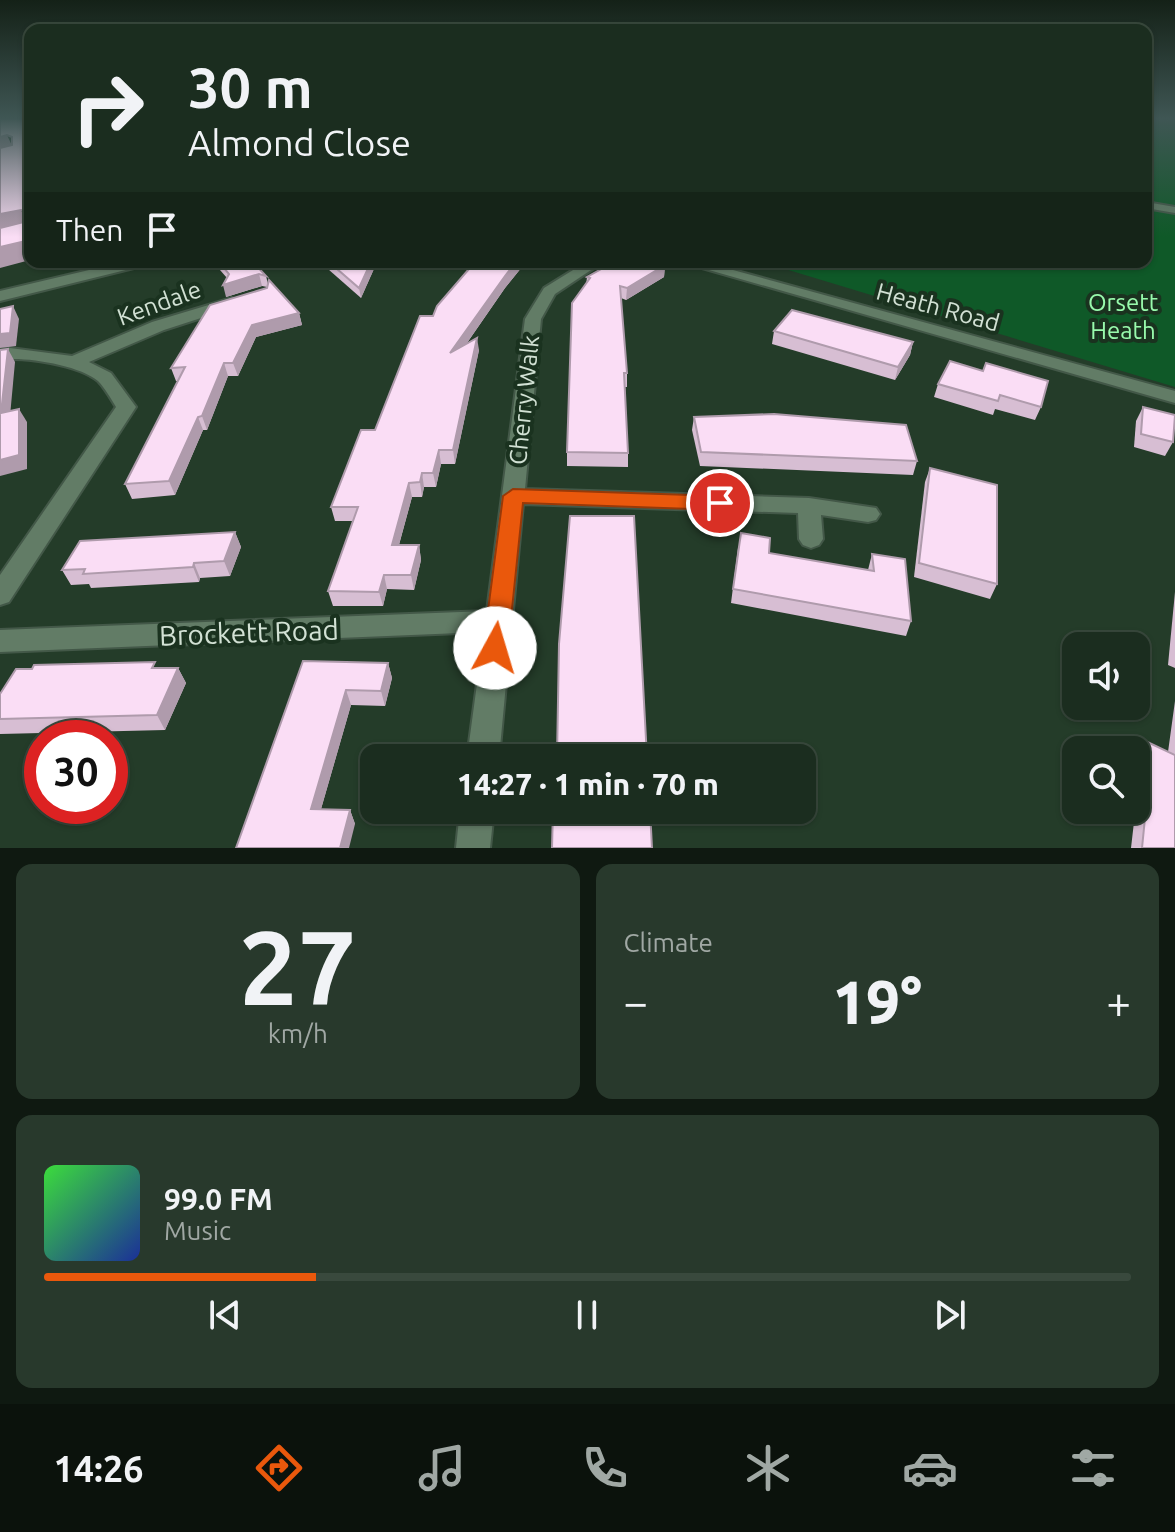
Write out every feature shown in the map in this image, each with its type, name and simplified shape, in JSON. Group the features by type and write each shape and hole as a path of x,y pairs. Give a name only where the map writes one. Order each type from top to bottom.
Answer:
{"street":[{"path":"0,296 116,268"},
{"name":"Cherry Walk","path":"485,744 533,319 549,291 586,268"},
{"name":"Heath Road","path":"710,268 1175,397"},
{"name":"Kendale","path":"74,362 158,326 248,299"},
{"path":"0,355 10,353 74,362 104,377 126,407 0,595"},
{"path":"513,496 809,506 868,514"},
{"path":"809,506 811,539"},
{"name":"Brockett Road","path":"0,641 498,621"},
{"path":"473,848 476,824"}],"lane":[{"path":"1152,206 1175,210"}],"green space":[{"name":"Orsett Heath","path":"1152,159 1175,159 1175,387 782,268 1152,268"}],"building":[{"path":"0,159 24,159 24,212 0,214"},
{"path":"24,222 24,241 0,247 0,228"},
{"path":"224,268 259,268 266,276 259,274 223,285 229,274"},
{"path":"336,268 368,268 359,288"},
{"path":"470,268 511,268 450,353 477,338 453,450 439,450 433,473 422,473 420,482 409,483 392,545 419,545 411,575 384,575 379,592 328,591 358,507 331,507 361,430 375,430 420,316 433,316 437,306"},
{"path":"603,268 660,268 627,288 620,286 627,373 624,373 628,453 567,452 572,303 590,278 587,277"},
{"path":"269,280 299,313 252,325 233,363 224,363 202,416 198,417 169,481 125,484 185,367 171,368 210,305 267,288"},
{"path":"13,306 10,333 0,334 0,309"},
{"path":"792,310 913,342 898,367 774,331"},
{"path":"8,349 1,413 19,409 19,455 0,460 0,350"},
{"path":"950,361 983,371 986,363 1048,381 1041,407 1000,395 998,401 938,384"},
{"path":"1143,407 1175,415 1173,442 1141,434"},
{"path":"774,414 906,425 917,461 701,452 694,417"},
{"path":"930,468 997,485 997,584 919,563"},
{"path":"570,516 634,516 646,744 557,744 559,644"},
{"path":"235,532 224,561 194,563 193,567 83,574 85,569 62,570 80,541"},
{"path":"741,533 770,538 769,553 874,571 872,554 905,559 911,621 733,589"},
{"path":"303,661 388,663 381,691 346,690 311,809 350,810 340,848 236,848"},
{"path":"155,662 152,668 178,668 157,715 0,719 0,694 16,669 32,669 34,665"},
{"path":"1150,743 1175,755 1175,848 1142,848 1144,824 1150,824"},
{"path":"553,824 651,824 652,848 552,848"}],"route":[{"path":"495,648 513,496 720,503"}]}
